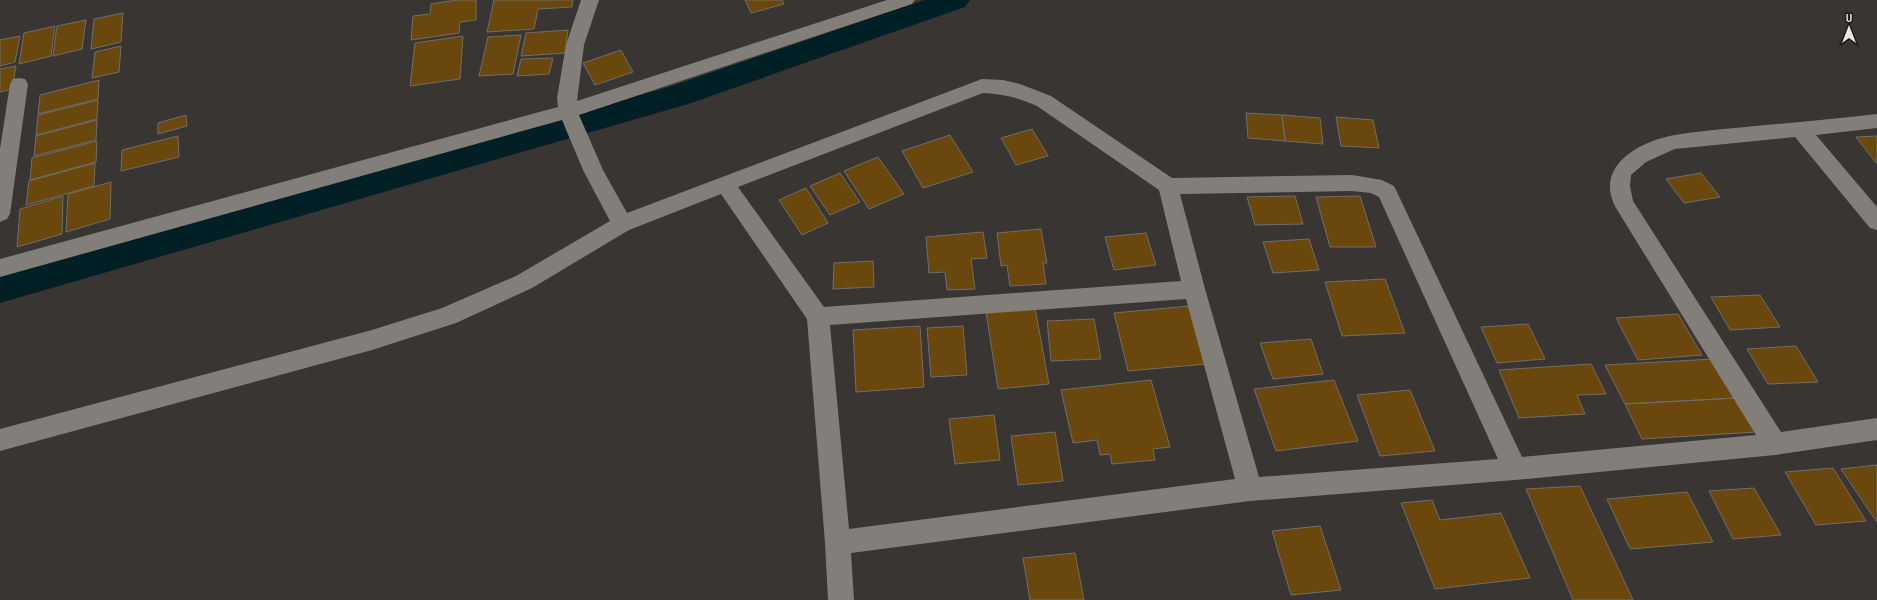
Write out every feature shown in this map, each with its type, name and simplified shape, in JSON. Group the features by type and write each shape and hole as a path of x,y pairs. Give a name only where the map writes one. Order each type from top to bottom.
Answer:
{"street":[{"path":"590,0 575,45 567,98 569,114 593,170 622,224"},
{"path":"0,268 569,114 906,0"},
{"path":"0,440 364,342 448,316 524,282 622,224 982,86 1004,87 1020,91 1044,101 1168,186 1352,183 1376,186 1387,192 1514,468"},
{"path":"1775,444 1623,202 1620,185 1622,172 1631,163 1654,149 1674,142 1877,121"},
{"path":"1799,128 1877,222"},
{"path":"725,184 818,317 838,543 841,600"},
{"path":"1168,186 1194,288 1250,489"},
{"path":"818,317 1194,288"},
{"path":"838,543 1250,489 1514,468 1775,444 1877,429"}],"lane":[{"path":"0,214 19,84"}],"building":[{"path":"456,0 476,0 476,20 460,22 459,33 411,40 413,16 430,14 431,4"},
{"path":"494,0 573,0 572,7 538,9 534,29 487,32"},
{"path":"745,0 782,0 784,4 751,13"},
{"path":"123,13 121,42 91,49 94,19"},
{"path":"86,20 82,49 53,56 57,26"},
{"path":"55,26 51,56 19,64 24,33"},
{"path":"568,30 565,53 521,56 526,33"},
{"path":"521,35 513,74 479,76 488,37"},
{"path":"20,36 15,62 0,66 0,40"},
{"path":"463,36 460,79 410,86 415,43"},
{"path":"121,46 119,72 92,78 95,52"},
{"path":"621,50 633,72 595,85 583,63"},
{"path":"553,58 549,74 517,76 521,59"},
{"path":"16,66 12,89 0,92 0,69"},
{"path":"99,80 98,99 38,114 40,95"},
{"path":"98,100 97,119 36,135 38,115"},
{"path":"1246,113 1282,115 1285,141 1248,138"},
{"path":"186,115 187,126 158,134 158,123"},
{"path":"1282,115 1320,118 1323,144 1285,141"},
{"path":"1336,117 1373,120 1379,148 1341,146"},
{"path":"97,120 96,140 34,156 36,136"},
{"path":"1032,129 1048,156 1016,165 1001,138"},
{"path":"950,135 973,172 923,188 902,151"},
{"path":"178,136 179,157 121,171 122,150"},
{"path":"1877,136 1877,163 1876,163 1856,137"},
{"path":"97,141 96,162 30,180 32,158"},
{"path":"878,157 904,194 869,209 844,171"},
{"path":"95,163 94,186 26,205 29,181"},
{"path":"840,173 860,202 830,215 810,186"},
{"path":"1701,173 1720,197 1684,203 1666,179"},
{"path":"111,182 110,219 66,232 68,194"},
{"path":"806,188 828,223 802,235 779,200"},
{"path":"63,196 62,234 17,247 20,209"},
{"path":"1295,196 1303,224 1255,225 1247,197"},
{"path":"1360,196 1376,247 1330,247 1316,197"},
{"path":"1041,229 1047,263 1043,263 1046,284 1010,286 1007,265 1001,266 997,233"},
{"path":"983,232 987,258 971,259 975,289 947,290 945,272 929,273 926,237"},
{"path":"1146,233 1156,265 1114,270 1105,237"},
{"path":"1309,239 1319,270 1273,273 1263,242"},
{"path":"873,261 874,287 833,289 834,263"},
{"path":"1385,279 1405,333 1342,336 1325,282"},
{"path":"1760,295 1780,327 1730,330 1711,297"},
{"path":"1189,306 1206,364 1128,371 1114,313"},
{"path":"1035,308 1049,384 998,389 986,312"},
{"path":"1678,314 1702,355 1638,360 1616,318"},
{"path":"1094,319 1101,359 1051,361 1047,321"},
{"path":"1528,324 1545,359 1497,363 1481,327"},
{"path":"920,326 924,387 856,392 853,330"},
{"path":"963,326 967,375 931,377 927,328"},
{"path":"1311,339 1323,374 1273,379 1260,343"},
{"path":"1796,346 1818,382 1768,384 1747,349"},
{"path":"1714,359 1736,398 1625,404 1605,365"},
{"path":"1591,364 1606,394 1577,395 1585,414 1519,418 1499,370"},
{"path":"1151,380 1170,447 1153,449 1155,460 1112,464 1110,454 1100,455 1097,440 1073,443 1061,390"},
{"path":"1334,380 1358,441 1276,451 1254,389"},
{"path":"1410,390 1435,451 1380,456 1357,395"},
{"path":"1736,398 1756,432 1642,439 1625,404"},
{"path":"994,415 1000,460 955,464 949,419"},
{"path":"1055,432 1063,481 1018,485 1011,436"},
{"path":"1877,465 1877,521 1876,521 1841,469"},
{"path":"1833,468 1866,521 1816,525 1785,472"},
{"path":"1580,486 1633,600 1573,600 1526,489"},
{"path":"1754,488 1781,535 1733,539 1709,491"},
{"path":"1687,492 1713,542 1630,549 1607,499"},
{"path":"1432,500 1440,520 1501,513 1530,578 1435,589 1401,503"},
{"path":"1320,526 1341,590 1291,595 1272,531"},
{"path":"1075,553 1084,600 1030,600 1023,558"}],"waterway":[{"path":"0,288 677,96 955,0"}]}
